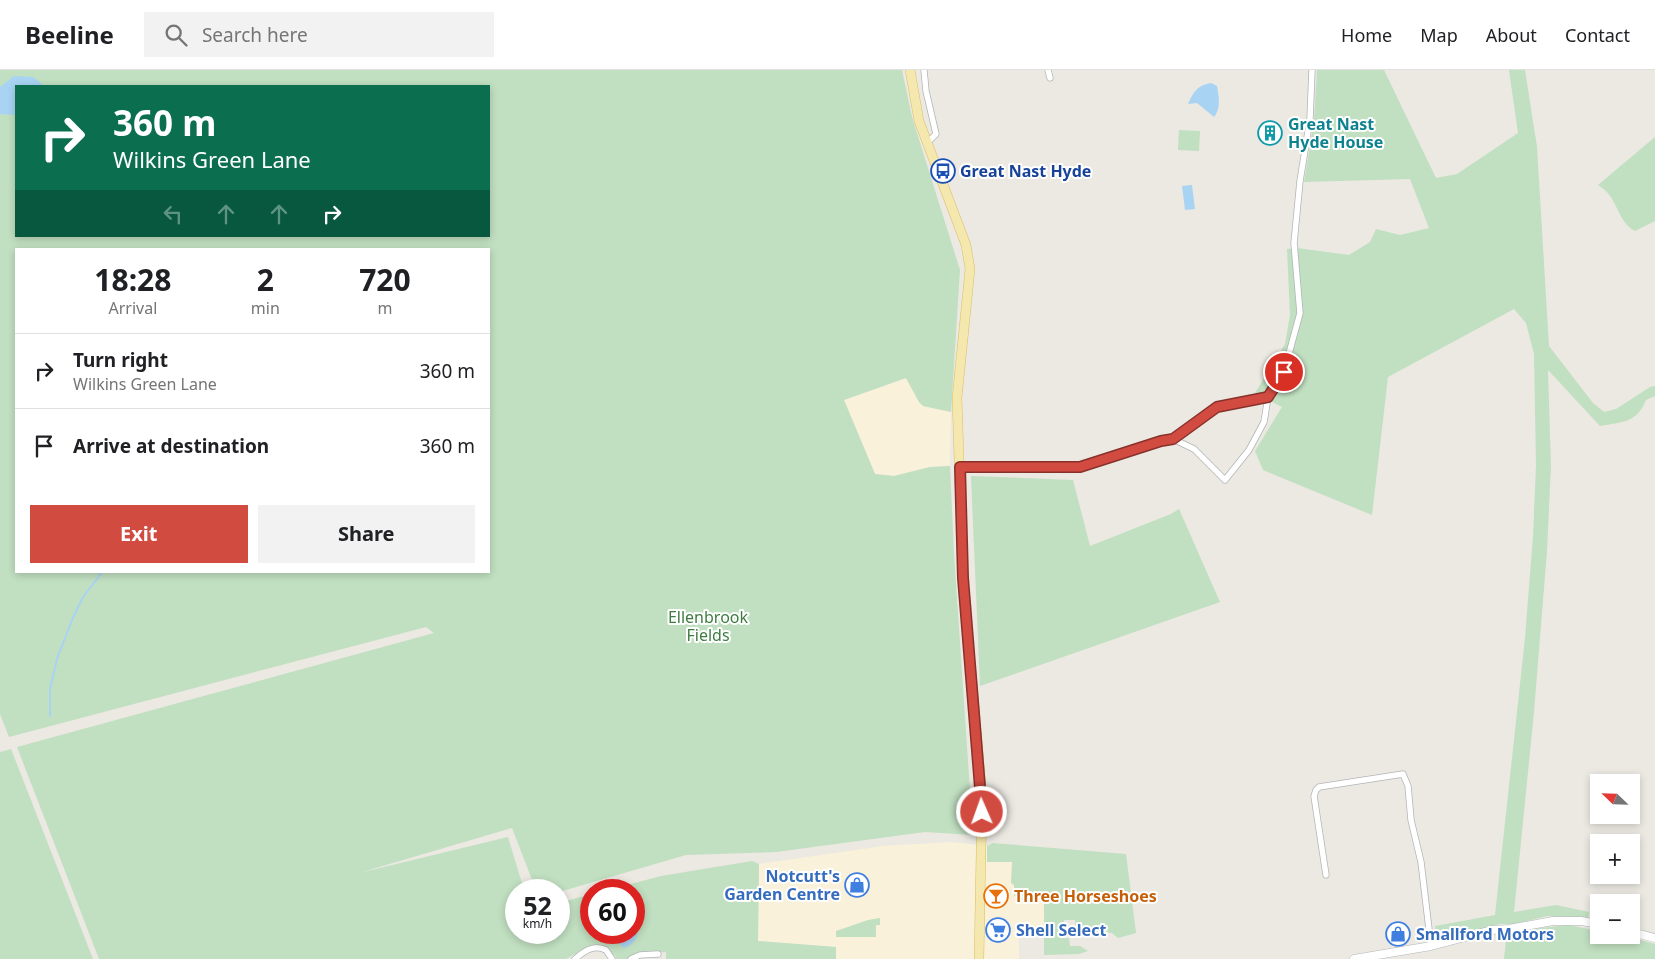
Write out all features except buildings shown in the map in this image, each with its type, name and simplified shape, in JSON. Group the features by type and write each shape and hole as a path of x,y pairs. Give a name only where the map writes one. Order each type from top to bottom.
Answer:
{"main road":[{"path":"910,70 920,121 966,246 970,269 957,398 963,578 982,797 979,959"}],"street":[{"path":"924,70 926,91 936,134 927,143"},
{"path":"1048,70 1050,78"},
{"path":"1173,439 1194,450 1225,480 1249,450 1264,422 1268,397 1284,372 1300,312 1294,243 1300,181 1310,119 1312,70"},
{"path":"960,467 1080,467 1161,441 1173,439 1217,407 1268,397"},
{"path":"1326,875 1314,796 1316,790 1404,774 1408,786 1412,820 1421,862 1432,946"},
{"path":"1354,959 1432,946 1496,929 1509,929 1553,921 1590,922"},
{"path":"1640,934 1655,938"},
{"path":"575,959 587,950 597,948 606,950 612,959"},
{"path":"631,959 640,955 658,954"}],"shaded area":[{"path":"906,378 923,406 951,412 950,466 930,467 894,476 875,474 844,400"},
{"path":"952,842 987,846 993,843 1043,848 1044,927 1019,927 1019,959 836,959 836,947 758,941 759,864 883,846"}],"green space":[{"name":"Ellenbrook Fields","path":"0,70 902,70 912,117 960,270 951,412 923,406 906,378 844,400 875,474 894,476 930,467 950,466 973,835 925,832 776,852 686,855 604,879 580,879 580,886 570,889 570,879 532,879 512,828 359,873 508,837 521,879 505,879 505,944 570,944 570,900 580,897 580,944 645,944 645,880 752,861 759,864 758,941 836,947 836,959 666,959 666,952 636,954 627,959 616,959 615,955 608,949 603,946 597,946 584,949 566,959 99,959 17,747 434,633 426,627 9,737 0,714"},
{"path":"1317,70 1384,70 1436,178 1457,174 1518,133 1509,70 1525,70 1537,147 1549,346 1593,403 1604,412 1616,409 1650,387 1655,386 1655,396 1646,400 1642,408 1633,417 1622,422 1600,426 1548,370 1551,466 1547,551 1534,712 1514,912 1556,905 1589,912 1588,918 1547,916 1515,924 1500,924 1439,940 1436,939 1435,926 1495,915 1525,638 1533,536 1536,466 1534,354 1526,323 1514,309 1388,377 1372,515 1263,470 1255,451 1282,407 1255,393 1285,344 1290,315 1287,249 1297,248 1349,255 1370,242 1376,229 1400,235 1429,228 1410,179 1304,182 1314,121"},
{"path":"1179,130 1200,131 1199,151 1178,150"},
{"path":"1655,137 1655,221 1635,231 1624,221 1610,196 1598,185"},
{"path":"971,476 1073,480 1090,546 1171,514 1179,509 1220,602 980,686"},
{"path":"11,749 93,959 0,959 0,752"},
{"path":"993,843 1126,854 1136,933 1118,938 1112,933 1076,930 1075,920 1064,920 1064,938 1069,938 1070,946 1080,946 1088,951 1079,954 1044,955 1044,900 1020,900 1014,896 1014,885 1011,883 1012,862 987,862 987,846"},
{"path":"880,918 880,925 876,925 876,937 836,937 836,931"},
{"path":"1568,925 1590,929 1590,944 1640,944 1640,940 1655,944 1655,959 1504,959 1506,941 1509,935 1531,929"}],"water":[{"path":"14,76 33,77 44,85 15,85 15,115 0,114 0,87"},
{"path":"1211,83 1217,86 1219,99 1219,107 1214,117 1197,103 1188,104 1196,90 1203,85"},
{"path":"1192,185 1195,209 1185,210 1182,186"},
{"path":"620,944 632,944 627,947 623,948"}],"waterway":[{"path":"50,716 50,689 57,659 83,597 101,573"}],"place":[{"name":"Great Nast Hyde House","path":"1270,133"},
{"name":"Great Nast Hyde","path":"943,171"},
{"name":"Notcutt's Garden Centre","path":"857,885"},
{"name":"Three Horseshoes","path":"996,896"},
{"name":"Shell Select","path":"998,930"},
{"name":"Smallford Motors","path":"1398,934"}],"route":[{"path":"982,812 963,578 960,467 1080,467 1161,441 1173,439 1217,407 1268,397 1284,372"}]}
